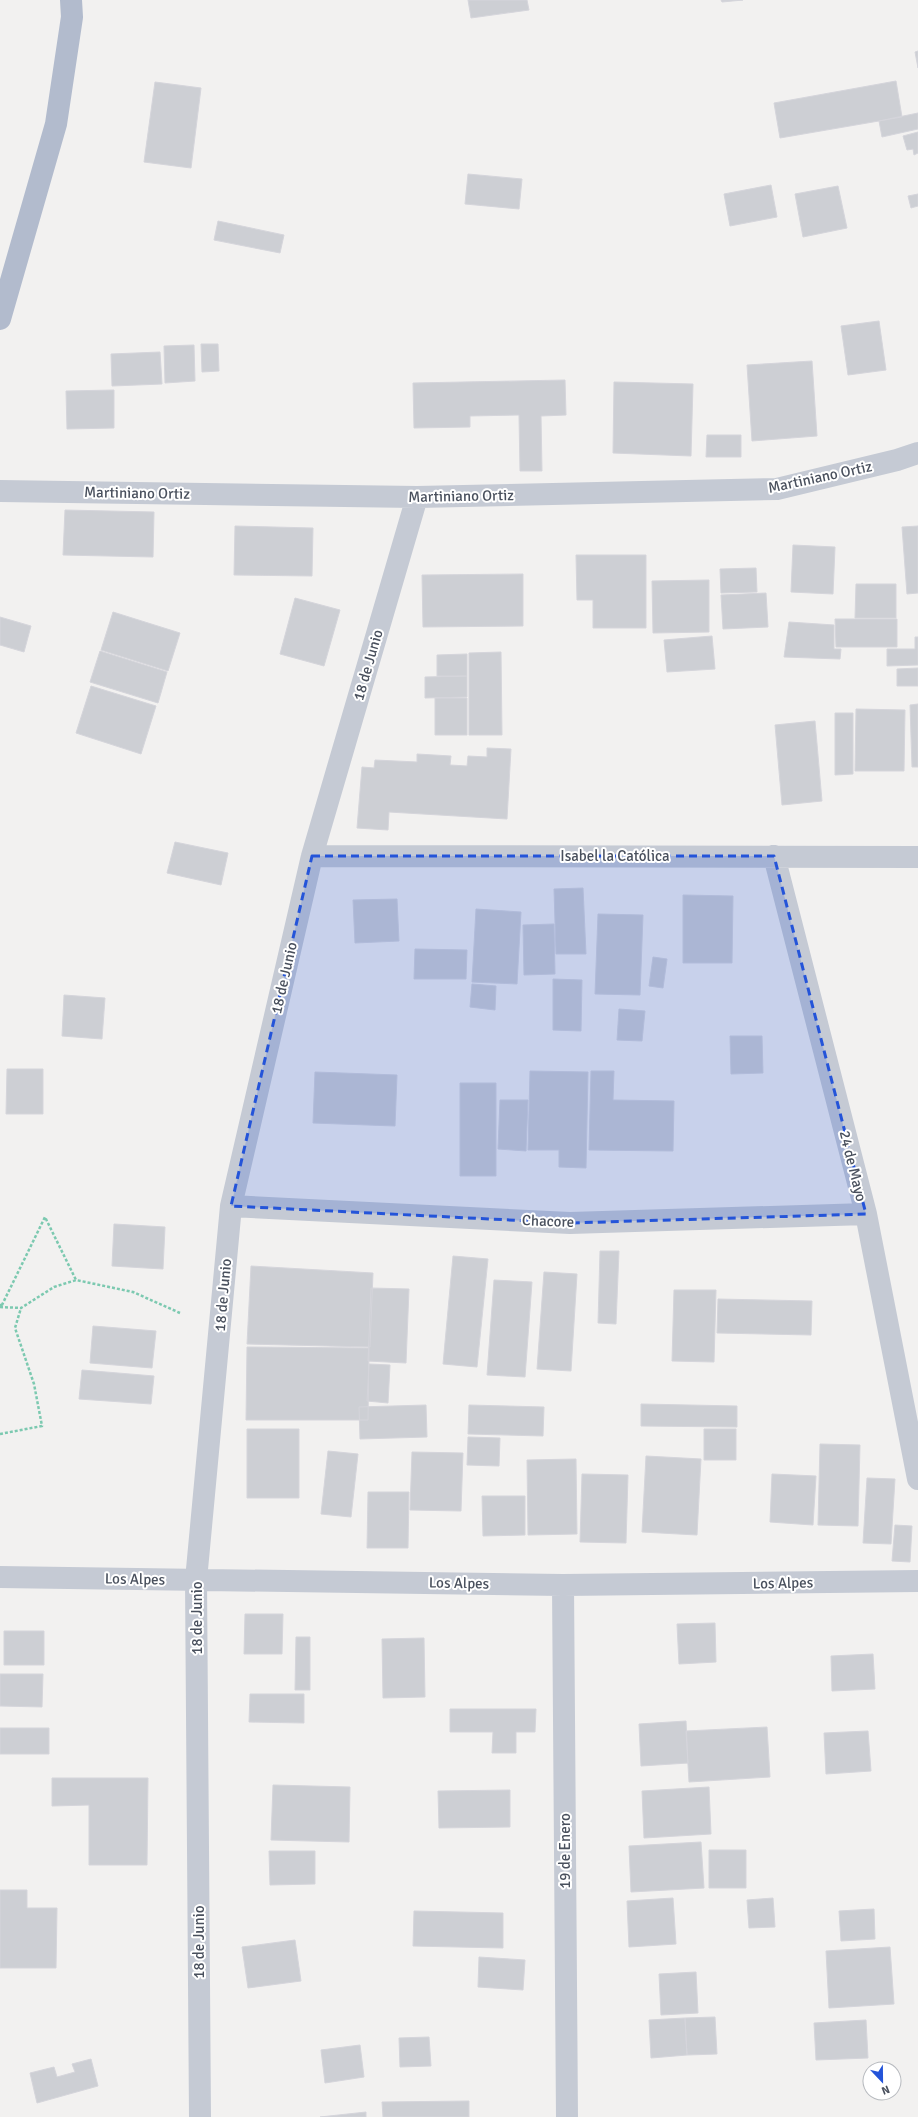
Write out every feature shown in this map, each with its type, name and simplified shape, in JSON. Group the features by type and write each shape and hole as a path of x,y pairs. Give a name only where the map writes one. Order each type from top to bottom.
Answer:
{"main road":[{"path":"0,319 56,124 72,17 71,0"}],"street":[{"name":"Martiniano Ortiz","path":"0,491 417,497 777,489 897,460 918,453"},
{"name":"18 de Junio","path":"200,2117 196,1580 231,1206 312,856 417,497"},
{"name":"Isabel la Católica","path":"312,856 918,857"},
{"name":"24 de Mayo","path":"774,856 866,1214 918,1479"},
{"name":"Chacore","path":"231,1206 570,1223 866,1214"},
{"name":"Los Alpes","path":"0,1577 562,1585 918,1582"},
{"name":"19 de Enero","path":"562,1585 567,2117"}],"path":[{"path":"76,1280 45,1218 0,1306 21,1308 54,1287 76,1280 133,1292 180,1313"},
{"path":"0,1434 42,1426 34,1384 15,1328 21,1308"}],"highlighted area":[{"path":"312,856 774,856 866,1214 570,1223 231,1206"}],"building":[{"path":"468,0 527,0 529,10 471,18"},
{"path":"721,0 743,0 722,2"},
{"path":"918,51 918,68 915,52"},
{"path":"896,81 902,117 780,138 774,103"},
{"path":"155,82 201,88 191,168 144,162"},
{"path":"918,113 918,129 882,137 879,121"},
{"path":"918,132 918,153 914,155 913,149 907,150 903,136"},
{"path":"468,174 522,179 519,209 465,204"},
{"path":"771,185 777,217 730,226 724,194"},
{"path":"838,186 847,228 803,237 795,194"},
{"path":"918,194 918,206 911,208 908,196"},
{"path":"218,221 284,235 280,253 214,240"},
{"path":"879,321 886,370 848,375 841,326"},
{"path":"201,344 218,344 219,371 202,372"},
{"path":"194,345 195,381 165,383 164,346"},
{"path":"160,352 162,384 112,386 111,354"},
{"path":"812,361 817,436 752,441 747,365"},
{"path":"565,380 566,415 541,416 542,471 520,471 519,415 470,416 470,427 414,428 413,383"},
{"path":"614,382 693,384 691,456 613,453"},
{"path":"114,390 114,428 67,429 66,391"},
{"path":"707,435 741,435 741,457 706,457"},
{"path":"65,510 154,512 153,557 63,555"},
{"path":"235,526 313,528 312,576 234,575"},
{"path":"918,526 918,593 907,594 902,527"},
{"path":"793,545 835,547 833,594 791,592"},
{"path":"576,555 646,555 646,628 593,628 593,600 577,600"},
{"path":"756,568 757,592 721,593 720,569"},
{"path":"523,574 523,626 423,627 422,575"},
{"path":"709,580 709,632 653,633 652,581"},
{"path":"856,584 896,584 896,618 855,618"},
{"path":"766,593 768,627 723,629 721,595"},
{"path":"295,598 340,610 324,666 280,654"},
{"path":"113,612 180,633 168,671 101,650"},
{"path":"0,617 31,626 24,652 0,645"},
{"path":"835,619 897,619 897,647 836,647"},
{"path":"789,622 834,625 834,649 841,649 840,659 784,657"},
{"path":"712,636 715,669 667,672 664,640"},
{"path":"915,637 918,637 918,665 887,666 887,649 915,649"},
{"path":"100,651 167,672 158,703 90,682"},
{"path":"501,652 502,735 469,735 469,653"},
{"path":"467,654 467,676 437,676 437,655"},
{"path":"918,668 918,686 897,686 897,669"},
{"path":"467,676 467,697 425,698 425,677"},
{"path":"91,686 156,706 141,754 76,733"},
{"path":"435,698 467,698 467,735 435,735"},
{"path":"918,704 918,767 912,767 910,705"},
{"path":"856,709 905,710 904,771 855,771"},
{"path":"835,713 853,713 853,774 835,775"},
{"path":"815,721 822,801 782,805 775,725"},
{"path":"487,748 511,749 507,819 389,812 388,830 357,828 362,767 374,768 375,760 417,762 417,754 451,756 450,765 467,766 468,756 487,757"},
{"path":"175,842 228,853 221,885 167,873"},
{"path":"583,888 586,954 556,954 554,889"},
{"path":"683,895 733,896 732,963 683,963"},
{"path":"397,899 399,941 355,943 353,900"},
{"path":"476,909 521,912 517,984 472,982"},
{"path":"598,914 643,915 640,995 595,994"},
{"path":"554,924 555,974 524,975 523,925"},
{"path":"415,949 467,950 466,979 414,979"},
{"path":"653,957 667,959 663,988 649,986"},
{"path":"553,979 582,980 581,1031 553,1030"},
{"path":"472,984 496,986 495,1010 470,1007"},
{"path":"64,995 105,998 102,1039 62,1036"},
{"path":"619,1009 645,1011 642,1041 617,1040"},
{"path":"730,1036 762,1036 763,1073 731,1074"},
{"path":"7,1069 43,1069 43,1114 6,1114"},
{"path":"530,1071 588,1072 586,1168 559,1167 559,1150 528,1150"},
{"path":"591,1071 614,1071 613,1100 674,1101 673,1151 589,1150"},
{"path":"315,1072 397,1075 395,1126 313,1123"},
{"path":"460,1083 496,1083 496,1176 460,1176"},
{"path":"500,1100 528,1100 526,1151 498,1149"},
{"path":"114,1224 165,1227 163,1269 112,1266"},
{"path":"600,1251 619,1251 616,1324 598,1323"},
{"path":"453,1256 488,1259 477,1367 443,1364"},
{"path":"251,1266 373,1273 370,1347 247,1344"},
{"path":"544,1272 577,1274 571,1371 537,1369"},
{"path":"494,1280 532,1282 525,1377 487,1375"},
{"path":"371,1288 409,1289 406,1363 368,1361"},
{"path":"674,1290 716,1290 714,1362 672,1361"},
{"path":"718,1299 812,1301 811,1335 717,1333"},
{"path":"93,1326 156,1331 152,1368 90,1363"},
{"path":"247,1347 369,1348 368,1420 246,1420"},
{"path":"369,1364 390,1365 388,1403 367,1401"},
{"path":"82,1370 154,1376 151,1404 79,1399"},
{"path":"641,1404 737,1406 737,1427 641,1426"},
{"path":"426,1405 427,1437 360,1439 359,1407"},
{"path":"469,1405 544,1407 543,1436 468,1434"},
{"path":"247,1429 299,1429 299,1498 247,1498"},
{"path":"704,1429 736,1429 736,1460 704,1460"},
{"path":"468,1437 500,1438 499,1466 467,1465"},
{"path":"820,1444 860,1445 858,1526 818,1525"},
{"path":"328,1451 358,1454 351,1517 321,1514"},
{"path":"412,1452 463,1453 461,1511 410,1510"},
{"path":"646,1456 701,1459 697,1535 642,1532"},
{"path":"576,1459 577,1534 528,1535 527,1460"},
{"path":"582,1474 628,1475 626,1543 580,1542"},
{"path":"772,1474 816,1476 813,1525 770,1522"},
{"path":"867,1478 895,1479 891,1544 863,1543"},
{"path":"368,1492 409,1492 408,1548 367,1548"},
{"path":"482,1496 525,1496 525,1535 483,1536"},
{"path":"895,1525 912,1526 910,1562 892,1561"},
{"path":"245,1614 283,1614 282,1654 244,1654"},
{"path":"715,1623 716,1662 679,1664 677,1624"},
{"path":"4,1631 44,1631 44,1665 4,1665"},
{"path":"296,1637 310,1637 310,1690 295,1690"},
{"path":"424,1638 425,1697 383,1698 382,1639"},
{"path":"873,1654 875,1689 832,1691 831,1656"},
{"path":"0,1674 43,1674 42,1707 0,1706"},
{"path":"250,1694 304,1694 304,1723 249,1722"},
{"path":"450,1709 536,1709 535,1732 516,1732 516,1753 492,1753 493,1732 450,1732"},
{"path":"686,1721 688,1763 641,1766 639,1724"},
{"path":"767,1727 770,1777 689,1782 686,1731"},
{"path":"0,1728 49,1728 49,1754 0,1754"},
{"path":"868,1731 871,1771 826,1774 824,1733"},
{"path":"52,1778 148,1778 147,1865 89,1865 89,1805 52,1806"},
{"path":"273,1785 350,1787 349,1842 271,1840"},
{"path":"709,1787 711,1834 644,1838 642,1791"},
{"path":"510,1790 510,1827 439,1828 438,1791"},
{"path":"701,1842 704,1888 631,1892 629,1846"},
{"path":"709,1850 746,1850 746,1888 709,1888"},
{"path":"269,1851 315,1851 315,1884 270,1885"},
{"path":"0,1890 27,1890 27,1908 57,1908 56,1968 0,1968"},
{"path":"673,1898 676,1944 629,1947 627,1901"},
{"path":"773,1898 775,1927 749,1928 747,1900"},
{"path":"874,1909 875,1939 841,1941 839,1911"},
{"path":"414,1911 503,1913 503,1948 413,1946"},
{"path":"295,1940 301,1981 248,1988 242,1947"},
{"path":"890,1947 894,2004 829,2008 826,1951"},
{"path":"479,1957 525,1960 523,1990 478,1987"},
{"path":"696,1972 698,2013 661,2015 659,1974"},
{"path":"715,2017 717,2054 687,2055 685,2018"},
{"path":"685,2018 687,2055 651,2058 649,2020"},
{"path":"866,2020 868,2058 816,2060 814,2023"},
{"path":"429,2037 431,2066 400,2067 399,2038"},
{"path":"360,2045 364,2077 325,2083 321,2050"},
{"path":"91,2059 98,2086 37,2103 30,2073 54,2067 57,2077 75,2072 72,2064"},
{"path":"469,2101 469,2117 383,2117 382,2102"},
{"path":"366,2112 366,2117 320,2117"}]}
